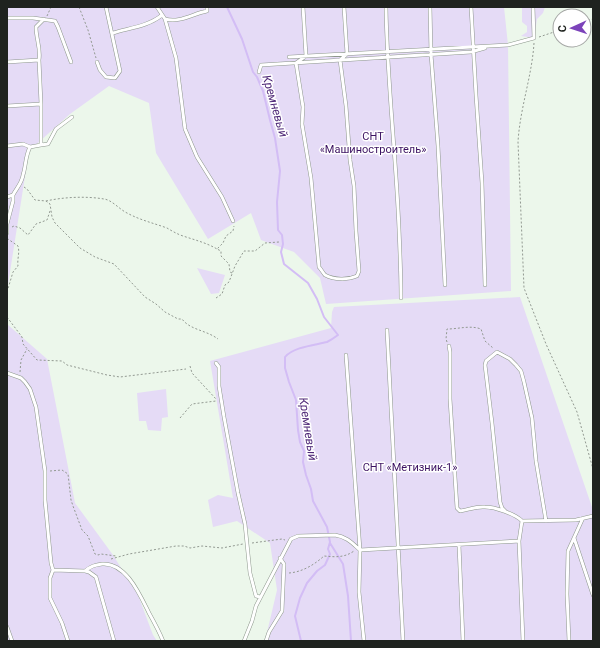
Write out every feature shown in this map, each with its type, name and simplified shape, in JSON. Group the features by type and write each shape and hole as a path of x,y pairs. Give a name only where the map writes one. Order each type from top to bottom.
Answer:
{"lane":[{"path":"97,62 100,70 106,77 115,78 120,71 106,7"},
{"path":"157,7 164,19 176,58 185,129 197,157 222,198 233,221"},
{"path":"164,19 173,21 187,18 195,13 207,11 207,7"},
{"path":"303,7 306,56"},
{"path":"344,7 347,54"},
{"path":"386,7 387,51 398,203 401,298"},
{"path":"430,7 431,54 438,146 445,285"},
{"path":"471,7 482,183 485,284"},
{"path":"289,57 508,45 534,38 533,7"},
{"path":"113,34 157,19 162,15"},
{"path":"7,18 44,19 55,21 71,62"},
{"path":"41,145 40,51 36,37 36,27 44,19"},
{"path":"259,72 261,65 473,51 489,46"},
{"path":"340,60 347,54"},
{"path":"296,63 306,56"},
{"path":"7,62 39,60"},
{"path":"296,63 303,107 302,124 311,178 319,267 326,275 351,279 357,276 359,271 354,186 350,160 345,94 340,60"},
{"path":"7,106 41,104"},
{"path":"7,146 23,144 30,147 48,144 56,129 72,117"},
{"path":"7,232 7,224 13,201 13,195 23,176 27,154 30,147"},
{"path":"7,197 13,195"},
{"path":"387,330 403,641"},
{"path":"449,346 450,399 457,508 460,511 484,507 512,514 522,521 576,520 593,516"},
{"path":"506,512 502,508 500,502 485,365 486,361 497,352 510,359 521,371 532,418 536,461 546,521"},
{"path":"346,355 358,549 359,592 364,641"},
{"path":"216,363 219,367 219,386 245,524 250,572 256,596 260,597"},
{"path":"7,373 21,378 25,382 30,389 36,407 45,471 51,563 53,570 50,578 50,598 62,623 68,641"},
{"path":"569,641 567,594 568,551 583,518"},
{"path":"522,521 519,541 523,641"},
{"path":"244,641 256,606 280,558 291,539 298,536 335,535 350,540 358,549 519,541"},
{"path":"573,538 593,596"},
{"path":"459,545 463,641"},
{"path":"266,641 269,632 282,611 284,564 280,558"},
{"path":"85,570 90,566 106,564 116,567 131,580 163,641"},
{"path":"53,570 85,570 96,577 114,641"},
{"path":"7,627 12,641"}],"path":[{"path":"44,19 49,13 51,7"},
{"path":"80,7 97,62"},
{"path":"552,32 534,38 533,62 520,123 518,142 524,288 546,344 577,412 593,469"},
{"path":"20,184 27,189 35,200 46,201 84,196 108,200 119,209 136,218 165,228 182,236 200,241 221,251 221,256 229,264 230,272 233,273"},
{"path":"7,232 14,226 20,228 28,235 36,224 46,220 49,216 50,204 54,200"},
{"path":"46,201 50,204"},
{"path":"50,211 55,223 80,248 95,257 114,264 138,292 165,312 178,319 182,319 190,326 208,332 218,339"},
{"path":"217,249 223,244 226,236 234,229 233,221"},
{"path":"7,237 18,246 20,251 17,261 18,266 13,272 7,292"},
{"path":"216,298 222,294 225,285 229,282 235,266 244,251 255,251 265,243 279,242"},
{"path":"7,317 22,337 23,344 37,360 62,362 67,365 120,377 186,369"},
{"path":"449,346 446,339 447,329 474,326 481,330 485,341 497,352"},
{"path":"21,378 21,360 27,349"},
{"path":"180,418 192,404 218,401 192,373 190,366"},
{"path":"45,471 62,470 68,474 73,506 82,530 88,536 95,554 98,556 101,554 118,556"},
{"path":"106,564 118,556 176,546 190,548 202,546 222,548 291,539"},
{"path":"284,568 290,573 300,571 316,563 324,556 340,557 348,555 358,549"}],"green space":[{"name":"СНТ «Машиностроитель»","path":"7,7 504,7 508,45 511,291 326,304 320,278 294,252 261,240 251,213 208,239 156,153 149,103 109,86 70,114 29,151 7,291"},
{"path":"522,7 545,7 543,13 537,19 534,38 521,36 527,32 527,26 522,22"},
{"path":"197,268 225,275 219,293 211,294"},
{"name":"СНТ «Метизник-1»","path":"520,297 593,510 593,641 265,641 277,590 270,543 237,521 213,527 208,500 218,495 233,498 210,361 331,328 332,312 334,307"},
{"path":"7,324 47,359 75,503 113,555 138,595 153,635 157,641 7,641"},
{"path":"166,389 168,417 162,418 161,431 148,430 146,421 139,421 137,393"}],"waterway":[{"name":"Кремневый","path":"227,7 242,39 253,72 257,77 263,91 275,138 280,171 277,202 278,230 282,235 283,244 281,252 284,264 308,283 317,299 324,317 338,335 327,342 293,351 285,357 285,368 296,400 298,430 300,442 304,451 303,462 306,475 313,501 327,527 330,542 328,549 330,554 325,565 317,571 307,583 300,598 295,616 301,641"},
{"path":"330,543 343,564 348,596 351,641"}]}
